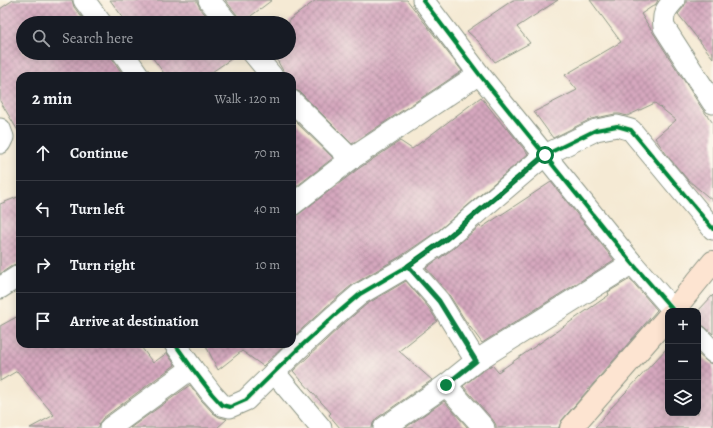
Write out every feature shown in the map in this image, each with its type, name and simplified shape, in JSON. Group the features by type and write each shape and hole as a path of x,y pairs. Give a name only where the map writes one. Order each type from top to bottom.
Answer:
{"main road":[{"path":"675,308 713,262"},
{"path":"572,428 665,320"}],"street":[{"path":"84,0 96,16"},
{"path":"209,0 222,16"},
{"path":"423,0 479,74 632,263 670,308"},
{"path":"674,0 666,9 663,19 664,27 713,103"},
{"path":"128,60 136,72"},
{"path":"258,60 269,72"},
{"path":"296,202 351,159 479,74"},
{"path":"296,108 351,159"},
{"path":"179,348 192,368 222,405 230,407 246,400 316,332 360,294 408,266 446,239 545,155 596,130 616,126 631,130 713,230"},
{"path":"0,129 3,137 0,143"},
{"path":"384,428 446,385 476,361 632,263"},
{"path":"408,266 439,301 476,361"},
{"path":"0,288 16,278"},
{"path":"701,339 713,352"},
{"path":"110,428 192,368"},
{"path":"274,372 322,428"},
{"path":"446,385 484,428"}],"building":[{"path":"13,0 72,0 74,7 81,16 16,16 16,60 113,60 121,72 16,72 16,127 0,101 0,9"},
{"path":"110,0 197,0 200,8 206,16 122,16"},
{"path":"225,0 272,0 251,16 237,15"},
{"path":"316,0 407,0 462,71 352,144 300,92 296,90 296,72 284,72 277,60 296,60 296,16 294,16"},
{"path":"513,0 558,0 517,27 530,43 495,62 480,43 467,31"},
{"path":"590,0 658,0 656,4 641,14 713,123 713,201 688,180 669,158 655,138 676,120 655,103 627,116 615,114 591,119 553,138 534,112 577,90 565,75 621,42"},
{"path":"686,0 713,0 713,58 678,14 686,3"},
{"path":"154,60 230,60 212,72 163,72"},
{"path":"481,97 528,154 439,230 401,256 352,285 296,334 296,215 358,169 400,141 412,149"},
{"path":"296,122 333,158 296,187"},
{"path":"551,182 614,260 482,343 448,293 426,268 454,248 480,226 481,228"},
{"path":"16,198 16,264 0,274 0,204"},
{"path":"630,279 657,310 562,420 559,427 496,428 493,420 463,386 492,365 498,372 609,295 608,292"},
{"path":"406,281 429,308 437,321 399,351 432,380 377,418 373,423 372,428 340,428 329,415 331,413 293,371 342,325 367,304"},
{"path":"713,295 713,334 701,325 701,308"},
{"path":"16,317 16,348 142,348 153,363 167,353 175,365 103,418 99,423 98,428 30,428 54,415 17,371 0,381 0,326"},
{"path":"207,348 282,348 263,366 242,351 218,370"},
{"path":"665,350 665,416 701,416 701,356 709,363 713,364 713,428 595,428 610,409"},
{"path":"190,385 213,413 219,417 227,419 217,428 130,428"},
{"path":"444,401 468,428 405,428"}],"cycle path":[{"path":"423,0 479,74 632,263 671,308"},
{"path":"178,348 222,405 230,407 246,400 298,349 360,294 408,266 446,239 545,155 596,130 617,126 631,130 713,229"}],"route":[{"path":"446,385 476,361 439,301 408,266 446,239 545,155"}]}
